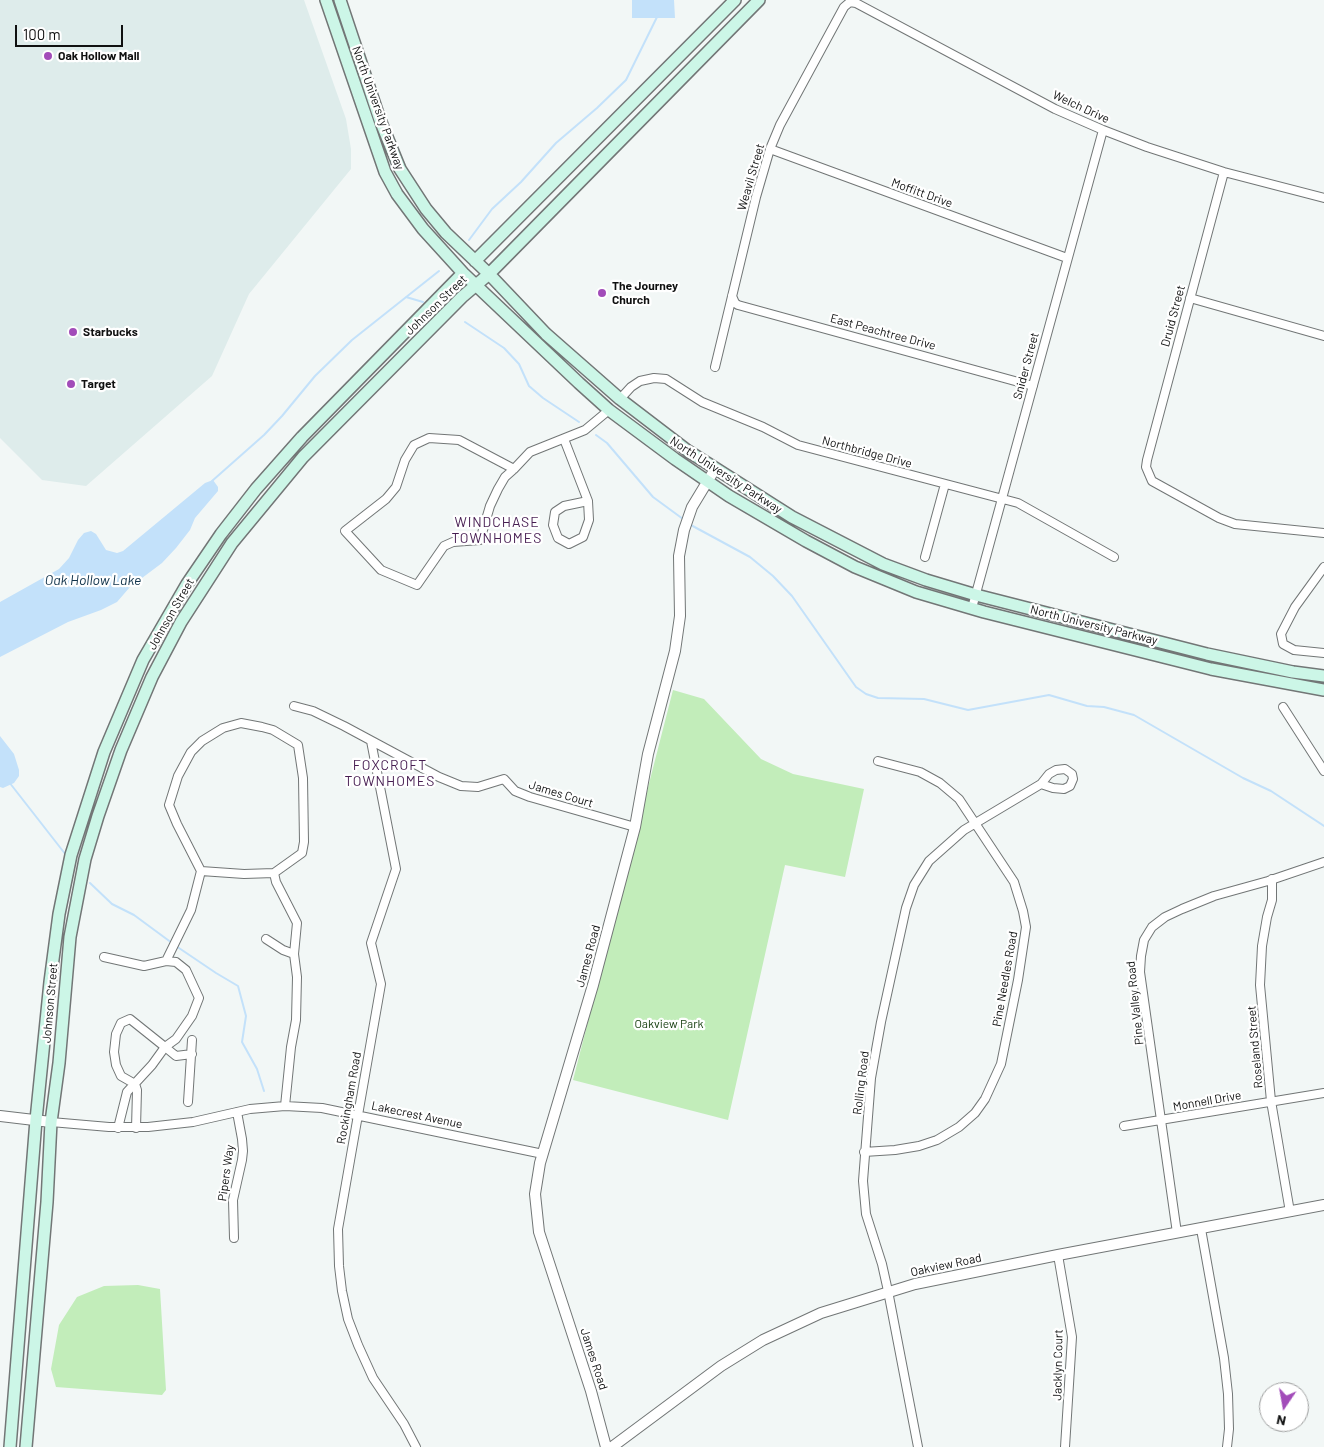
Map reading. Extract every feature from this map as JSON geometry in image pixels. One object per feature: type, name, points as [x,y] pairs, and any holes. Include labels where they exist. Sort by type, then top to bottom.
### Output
[{"type":"main road","name":"North University Parkway","points":[[326,0],[385,172],[397,194],[423,229],[463,273],[609,410],[708,481],[762,517],[855,567],[916,592],[1211,669],[1324,690]]},
{"type":"main road","name":"North University Parkway","points":[[340,0],[380,120],[400,169],[426,209],[446,233],[489,274],[546,334],[620,399],[715,470],[792,517],[883,564],[926,580],[976,595],[1207,654],[1324,676]]},
{"type":"main road","name":"Johnson Street","points":[[475,261],[736,0]]},
{"type":"main road","name":"Johnson Street","points":[[26,1447],[47,1202],[51,1122],[59,1063],[70,937],[86,858],[98,816],[121,750],[152,677],[181,622],[205,582],[232,543],[259,509],[331,427],[456,303],[489,274],[759,0]]},
{"type":"main road","name":"Johnson Street","points":[[10,1447],[36,1120],[54,944],[71,856],[104,752],[143,660],[187,584],[221,534],[256,489],[329,409],[463,273]]},
{"type":"street","name":"Welch Drive","points":[[844,6],[850,2],[856,3],[1055,109],[1103,130],[1147,147],[1224,172],[1324,198]]},
{"type":"street","name":"Weavil Street","points":[[714,366],[756,197],[770,149],[780,125],[844,6]]},
{"type":"street","name":"Snider Street","points":[[972,608],[1103,130]]},
{"type":"street","name":"Moffitt Drive","points":[[770,149],[1068,258]]},
{"type":"street","name":"Druid Street","points":[[1224,172],[1146,460],[1146,467],[1152,481],[1219,518],[1235,524],[1324,533]]},
{"type":"street","name":"Johnson Street","points":[[463,273],[475,261]]},
{"type":"street","name":"East Peachtree Drive","points":[[732,296],[738,305],[1033,386]]},
{"type":"street","points":[[1190,298],[1324,336]]},
{"type":"street","name":"Northbridge Drive","points":[[620,399],[631,387],[640,381],[654,378],[666,379],[702,402],[763,427],[798,445],[1018,503],[1114,557]]},
{"type":"street","points":[[514,469],[459,440],[429,438],[414,445],[405,460],[396,487],[386,499],[345,531],[381,570],[417,585],[444,546],[453,542],[480,540],[490,506],[498,489],[530,452],[585,430],[609,410]]},
{"type":"street","points":[[564,438],[588,501],[589,520],[583,537],[569,544],[558,538],[553,525],[554,512],[564,506],[588,501]]},
{"type":"street","name":"James Road","points":[[606,1447],[591,1391],[539,1232],[535,1194],[543,1154],[593,985],[636,827],[648,754],[678,638],[681,607],[679,565],[681,543],[689,515],[715,470]]},
{"type":"street","points":[[925,557],[945,484]]},
{"type":"street","points":[[1324,567],[1289,618],[1281,634],[1283,644],[1294,650],[1324,653]]},
{"type":"street","name":"James Court","points":[[294,706],[313,711],[439,777],[461,786],[478,787],[504,779],[515,790],[530,797],[636,827]]},
{"type":"street","points":[[1284,707],[1324,771]]},
{"type":"street","points":[[166,961],[191,910],[201,871],[169,804],[178,776],[191,752],[202,741],[223,728],[241,723],[273,730],[298,745],[303,778],[304,842],[302,853],[274,872],[244,874],[201,871]]},
{"type":"street","name":"Rockingham Road","points":[[372,741],[396,869],[371,943],[381,984],[338,1229],[339,1266],[348,1319],[373,1378],[404,1424],[416,1447]]},
{"type":"street","name":"Pine Needles Road","points":[[864,1152],[895,1150],[919,1146],[937,1140],[959,1127],[975,1114],[985,1099],[1001,1064],[1018,980],[1026,926],[1024,911],[1014,882],[958,799],[940,783],[920,772],[878,761]]},
{"type":"street","name":"Rolling Road","points":[[918,1447],[882,1264],[866,1214],[863,1181],[871,1078],[881,1022],[906,908],[914,885],[929,861],[964,830],[1041,784]]},
{"type":"street","name":"Pine Valley Road","points":[[1177,1233],[1140,972],[1144,940],[1152,927],[1165,917],[1214,896],[1324,862]]},
{"type":"street","points":[[274,872],[281,893],[297,923],[294,954],[297,977],[296,1020],[291,1046],[285,1106]]},
{"type":"street","name":"Roseland Street","points":[[1272,879],[1272,900],[1262,946],[1260,984],[1271,1102],[1290,1212]]},
{"type":"street","points":[[266,939],[283,950],[294,954]]},
{"type":"street","points":[[104,958],[144,966],[166,961],[176,962],[186,970],[199,998],[192,1016],[176,1039],[165,1047],[127,1092],[118,1128]]},
{"type":"street","points":[[136,1128],[137,1090],[135,1084],[121,1076],[116,1065],[114,1052],[116,1034],[121,1022],[130,1019],[176,1056],[192,1054]]},
{"type":"street","points":[[188,1102],[192,1040]]},
{"type":"street","name":"Monnell Drive","points":[[1124,1126],[1152,1123],[1324,1093]]},
{"type":"street","name":"Lakecrest Avenue","points":[[0,1116],[118,1128],[136,1128],[185,1123],[237,1112],[285,1106],[322,1108],[543,1154]]},
{"type":"street","name":"Pipers Way","points":[[234,1238],[233,1200],[243,1151],[237,1112]]},
{"type":"street","name":"Oakview Road","points":[[612,1447],[721,1366],[763,1340],[821,1313],[915,1284],[1324,1205]]},
{"type":"street","points":[[1200,1230],[1224,1358],[1228,1394],[1227,1447]]},
{"type":"street","name":"Jacklyn Court","points":[[1058,1255],[1072,1337],[1065,1447]]},
{"type":"shaded area","points":[[0,0],[304,0],[346,119],[351,149],[351,169],[249,294],[212,376],[86,486],[42,480],[0,438]]},
{"type":"green space","name":"Oakview Park","points":[[673,690],[704,699],[761,759],[793,774],[864,789],[845,877],[785,865],[728,1120],[573,1080]]},
{"type":"green space","points":[[138,1285],[160,1289],[166,1390],[162,1395],[56,1387],[51,1369],[59,1325],[77,1297],[104,1286]]},
{"type":"water","points":[[632,0],[674,0],[675,18],[632,18]]},
{"type":"water","name":"Oak Hollow Lake","points":[[213,480],[218,487],[218,491],[195,518],[190,530],[176,548],[162,563],[130,587],[117,602],[68,622],[0,657],[0,602],[59,569],[69,558],[78,540],[84,533],[91,531],[96,534],[106,550],[117,553],[123,551],[205,483]]},
{"type":"water","points":[[0,736],[14,754],[19,770],[19,776],[14,783],[3,788],[0,787]]},
{"type":"waterway","points":[[469,240],[492,209],[521,182],[556,143],[626,80],[657,17]]},
{"type":"waterway","points":[[212,481],[264,435],[315,376],[352,340],[439,271]]},
{"type":"waterway","points":[[406,297],[423,302]]},
{"type":"waterway","points":[[465,322],[504,348],[519,364],[529,386],[543,398],[579,422]]},
{"type":"waterway","points":[[596,435],[607,443],[653,497],[683,519]]},
{"type":"waterway","points":[[689,524],[750,557],[773,576],[792,596],[856,687],[866,694],[878,698],[924,699],[968,710],[1049,695],[1087,706],[1104,707],[1134,715],[1243,778],[1271,791],[1324,826]]},
{"type":"waterway","points":[[9,782],[66,855]]},
{"type":"waterway","points":[[90,883],[112,904],[134,915],[172,943]]},
{"type":"waterway","points":[[176,946],[238,986],[246,1016],[242,1042],[257,1069],[264,1091]]},
{"type":"place","name":"Oak Hollow Mall","points":[[48,56]]},
{"type":"place","name":"The Journey Church","points":[[602,293]]},
{"type":"place","name":"Starbucks","points":[[73,332]]},
{"type":"place","name":"Target","points":[[71,384]]},
{"type":"district","name":"WINDCHASE TOWNHOMES","points":[[497,530]]},
{"type":"district","name":"FOXCROFT TOWNHOMES","points":[[390,774]]}]
